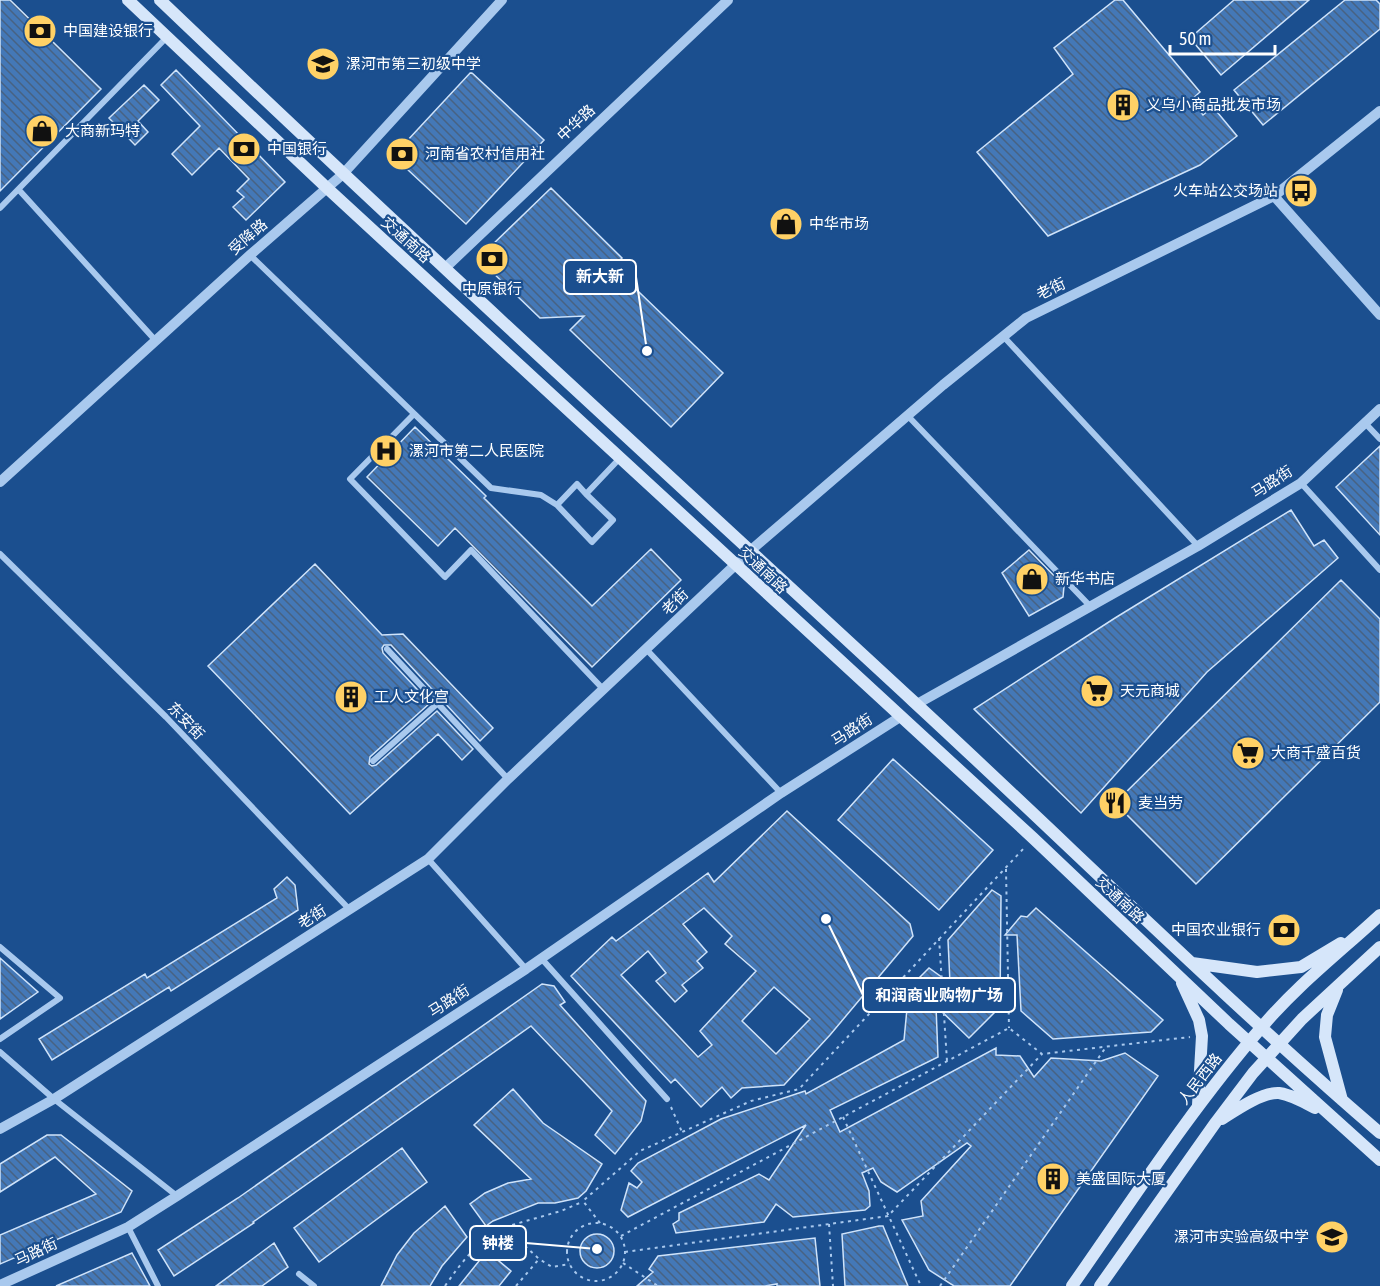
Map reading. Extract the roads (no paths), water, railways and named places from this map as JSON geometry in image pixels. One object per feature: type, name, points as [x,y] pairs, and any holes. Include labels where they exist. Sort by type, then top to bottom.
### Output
[{"type":"main road","name":"交通南路","points":[[128,0],[327,188],[1033,838],[1249,1043],[1380,1160]]},
{"type":"main road","name":"交通南路","points":[[160,0],[343,174],[917,705],[1278,1043],[1380,1133]]},
{"type":"main road","name":"人民西路","points":[[1072,1286],[1197,1106],[1261,1027],[1380,915]]},
{"type":"main road","points":[[1192,963],[1257,972],[1300,967],[1363,931]]},
{"type":"main road","points":[[1100,1286],[1216,1122],[1278,1043],[1380,947]]},
{"type":"main road","points":[[1179,976],[1199,1020],[1202,1036],[1197,1106]]},
{"type":"main road","points":[[1339,986],[1327,1015],[1325,1037],[1343,1101]]},
{"type":"main road","points":[[1216,1122],[1256,1099],[1278,1093],[1297,1098],[1331,1116]]},
{"type":"street","name":"受降路","points":[[0,482],[250,255],[343,174],[502,0]]},
{"type":"street","name":"中华路","points":[[445,268],[728,0]]},
{"type":"street","points":[[0,208],[167,37]]},
{"type":"street","name":"老街","points":[[0,1130],[54,1099],[428,859],[508,779],[750,551],[907,416],[1026,318],[1274,196],[1380,111]]},
{"type":"street","points":[[19,190],[156,340]]},
{"type":"street","points":[[1274,196],[1380,315]]},
{"type":"street","points":[[250,255],[491,488],[541,495],[557,505],[592,542],[613,520],[577,484],[557,505]]},
{"type":"street","points":[[1003,336],[1198,546]]},
{"type":"street","name":"马路街","points":[[917,705],[1198,546],[1300,483],[1380,409]]},
{"type":"street","points":[[414,414],[350,479],[445,577],[471,550],[604,690]]},
{"type":"street","points":[[907,416],[1090,606]]},
{"type":"street","points":[[1365,423],[1380,439]]},
{"type":"street","points":[[586,494],[621,457]]},
{"type":"street","points":[[1300,483],[1380,570]]},
{"type":"street","name":"东安街","points":[[0,554],[166,717],[351,910]]},
{"type":"street","points":[[387,649],[508,779]]},
{"type":"street","points":[[647,650],[781,793]]},
{"type":"street","points":[[373,761],[438,703]]},
{"type":"street","name":"马路街","points":[[0,1285],[128,1227],[526,969],[781,793],[900,717]]},
{"type":"street","points":[[428,859],[526,969]]},
{"type":"street","points":[[0,947],[60,998],[0,1039]]},
{"type":"street","points":[[541,958],[667,1099]]},
{"type":"street","points":[[0,1052],[54,1099],[177,1196]]},
{"type":"street","points":[[128,1227],[158,1286]]},
{"type":"street","points":[[299,1274],[314,1286]]},
{"type":"place","name":"中国建设银行","points":[[40,31]]},
{"type":"place","name":"漯河市第三初级中学","points":[[323,64]]},
{"type":"place","name":"义乌小商品批发市场","points":[[1123,105]]},
{"type":"place","name":"大商新玛特","points":[[42,131]]},
{"type":"place","name":"中国银行","points":[[244,149]]},
{"type":"place","name":"河南省农村信用社","points":[[402,154]]},
{"type":"place","name":"火车站公交场站","points":[[1301,191]]},
{"type":"place","name":"中华市场","points":[[786,224]]},
{"type":"place","name":"中原银行","points":[[492,259]]},
{"type":"place","name":"新大新","points":[[647,351]]},
{"type":"place","name":"漯河市第二人民医院","points":[[386,451]]},
{"type":"place","name":"新华书店","points":[[1032,579]]},
{"type":"place","name":"天元商城","points":[[1097,691]]},
{"type":"place","name":"工人文化宫","points":[[351,697]]},
{"type":"place","name":"大商千盛百货","points":[[1248,753]]},
{"type":"place","name":"麦当劳","points":[[1115,803]]},
{"type":"place","name":"和润商业购物广场","points":[[826,919]]},
{"type":"place","name":"中国农业银行","points":[[1284,930]]},
{"type":"place","name":"美盛国际大厦","points":[[1053,1179]]},
{"type":"place","name":"漯河市实验高级中学","points":[[1332,1237]]},
{"type":"place","name":"钟楼","points":[[597,1249]]}]
